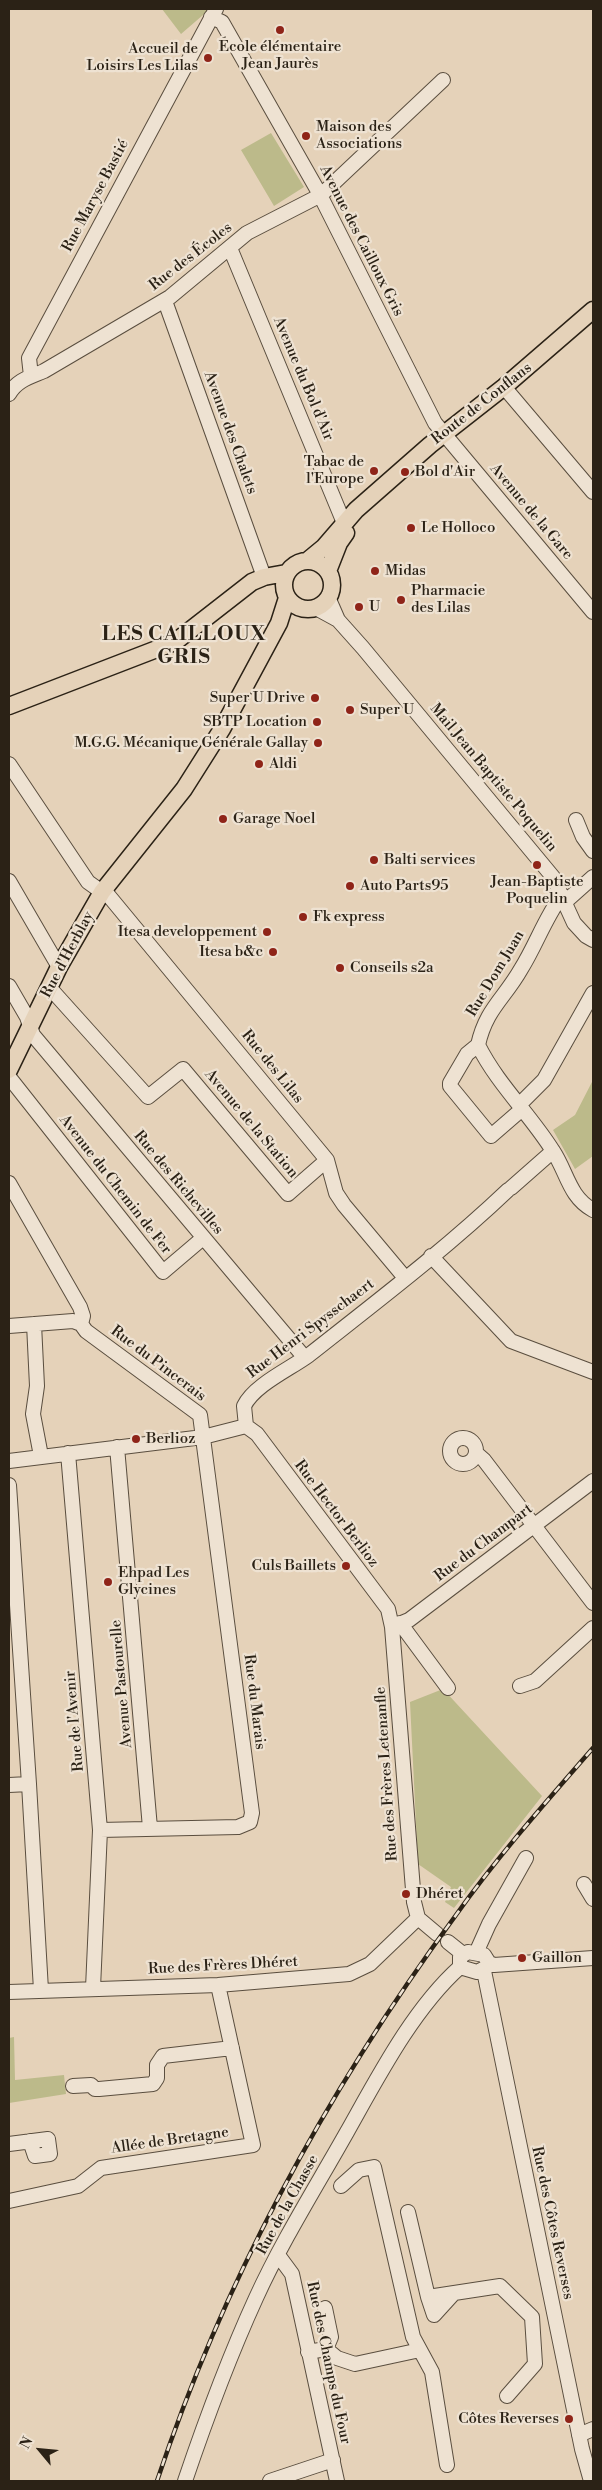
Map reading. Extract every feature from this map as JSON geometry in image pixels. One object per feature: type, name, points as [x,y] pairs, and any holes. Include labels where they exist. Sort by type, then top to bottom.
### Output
[{"type":"main road","name":"Route de Conflans","points":[[307,560],[324,547],[371,498],[444,433],[504,387],[593,310]]},
{"type":"main road","name":"Route de Conflans","points":[[328,572],[339,543],[371,498]]},
{"type":"main road","points":[[279,623],[316,604],[332,584],[328,572],[315,562],[307,560],[295,564],[286,573],[283,586],[288,598],[298,607],[316,604]]},
{"type":"main road","points":[[13,705],[175,642],[252,582],[264,577],[286,573]]},
{"type":"main road","points":[[279,623],[288,598]]},
{"type":"main road","name":"Rue d'Herblay","points":[[9,1070],[59,967],[103,891],[137,846],[184,790],[222,729],[279,623]]},
{"type":"street","name":"Avenue des Cailloux Gris","points":[[214,13],[222,22],[321,195],[432,418],[444,433]]},
{"type":"street","name":"Rue Maryse Bastié","points":[[31,376],[28,358],[214,13]]},
{"type":"street","name":"Rue des Écoles","points":[[31,376],[165,301],[248,233],[321,195],[443,80]]},
{"type":"street","name":"Avenue du Bol d'Air","points":[[230,248],[344,524]]},
{"type":"street","name":"Avenue des Chalets","points":[[165,301],[264,577]]},
{"type":"street","points":[[9,394],[15,385],[31,376]]},
{"type":"street","points":[[504,387],[593,492]]},
{"type":"street","name":"Avenue de la Gare","points":[[444,433],[593,612]]},
{"type":"street","name":"Mail Jean Baptiste Poquelin","points":[[316,604],[338,620],[528,845],[553,877],[574,923],[586,936],[593,940]]},
{"type":"street","name":"Rue des Lilas","points":[[9,764],[88,882],[103,891],[327,1160],[331,1179],[344,1206],[401,1273]]},
{"type":"street","points":[[576,820],[583,837],[593,850]]},
{"type":"street","name":"Rue Dom Juan","points":[[478,1045],[482,1026],[521,970],[549,913],[563,898],[593,877]]},
{"type":"street","points":[[9,881],[59,967]]},
{"type":"street","name":"Rue des Richevilles","points":[[9,986],[33,1034],[45,1050],[304,1358]]},
{"type":"street","name":"Avenue de la Station","points":[[49,987],[148,1097],[184,1069],[288,1194],[327,1160]]},
{"type":"street","points":[[593,993],[544,1080],[520,1108],[491,1136],[450,1086],[467,1054],[478,1045],[488,1067],[520,1108],[553,1151],[570,1188],[583,1204],[593,1210]]},
{"type":"street","name":"Avenue du Chemin de Fer","points":[[9,1077],[163,1272],[203,1238]]},
{"type":"street","name":"Rue Henri Spysschaert","points":[[246,1426],[244,1406],[247,1399],[304,1358],[431,1256],[553,1151]]},
{"type":"street","points":[[9,1183],[80,1307],[83,1316],[81,1324],[73,1321],[9,1326]]},
{"type":"street","points":[[431,1256],[511,1341],[593,1372]]},
{"type":"street","points":[[34,1324],[37,1386],[33,1414],[41,1456]]},
{"type":"street","name":"Rue du Pincerais","points":[[81,1324],[86,1331],[197,1411],[200,1415],[203,1437]]},
{"type":"street","points":[[9,1461],[203,1437],[246,1426]]},
{"type":"street","name":"Rue Hector Berlioz","points":[[246,1426],[257,1434],[388,1609],[396,1625],[448,1688]]},
{"type":"street","name":"Rue du Marais","points":[[100,1830],[245,1826],[250,1822],[252,1813],[203,1437]]},
{"type":"street","name":"Avenue Pastourelle","points":[[117,1447],[150,1828]]},
{"type":"street","name":"Rue de l'Avenir","points":[[68,1453],[100,1830],[93,1988]]},
{"type":"street","points":[[476,1453],[484,1460],[593,1603]]},
{"type":"street","name":"Rue du Champart","points":[[396,1625],[410,1620],[593,1481]]},
{"type":"street","points":[[9,1485],[41,1990]]},
{"type":"street","name":"Rue des Frères Letenanfle","points":[[396,1625],[414,1902],[418,1918]]},
{"type":"street","points":[[520,1686],[535,1681],[593,1628]]},
{"type":"street","points":[[9,1785],[29,1784]]},
{"type":"street","name":"Rue de la Chasse","points":[[185,2481],[224,2375],[256,2297],[278,2255],[385,2067],[432,1997],[466,1958],[489,1924],[526,1858]]},
{"type":"street","points":[[584,1884],[593,1899]]},
{"type":"street","points":[[418,1918],[466,1958],[470,1972],[494,1965],[593,1958]]},
{"type":"street","name":"Rue des Frères Dhéret","points":[[9,1992],[218,1985],[349,1974],[360,1970],[380,1956],[418,1918]]},
{"type":"street","points":[[466,1958],[484,1955],[486,1967]]},
{"type":"street","name":"Rue des Côtes Reverses","points":[[486,1967],[554,2313],[579,2435],[591,2481]]},
{"type":"street","points":[[73,2086],[91,2084],[96,2089],[99,2089],[153,2084],[157,2078],[157,2065],[163,2056],[232,2048],[218,1985]]},
{"type":"street","name":"Allée de Bretagne","points":[[9,2201],[78,2186],[101,2168],[253,2146],[232,2048]]},
{"type":"street","points":[[9,2144],[30,2141]]},
{"type":"street","points":[[341,2186],[359,2170],[374,2167],[413,2337],[432,2372],[448,2465]]},
{"type":"street","points":[[408,2212],[428,2297],[500,2286],[532,2317],[535,2364],[507,2396]]},
{"type":"street","name":"Rue des Champs du Four","points":[[278,2255],[292,2274],[337,2481]]},
{"type":"street","points":[[326,2308],[331,2337],[326,2349]]},
{"type":"street","points":[[532,2317],[554,2313]]},
{"type":"street","points":[[326,2349],[336,2358],[355,2364],[420,2350]]},
{"type":"street","points":[[308,2352],[326,2349]]},
{"type":"street","points":[[579,2435],[593,2429]]},
{"type":"street","points":[[270,2481],[333,2460]]},
{"type":"shaded area","points":[[162,9],[210,9],[181,34]]},
{"type":"shaded area","points":[[271,133],[304,187],[274,206],[241,150]]},
{"type":"shaded area","points":[[593,1080],[593,1156],[575,1169],[553,1130],[575,1115]]},
{"type":"shaded area","points":[[443,1689],[542,1796],[454,1908],[445,1902],[451,1887],[418,1864],[410,1702]]},
{"type":"shaded area","points":[[14,2037],[15,2080],[64,2075],[66,2094],[9,2103],[9,2038]]},
{"type":"railway","points":[[157,2481],[184,2405],[248,2258],[284,2186],[324,2116],[365,2048],[409,1981],[472,1893],[593,1748]]},
{"type":"place","name":"École élémentaire Jean Jaurès","points":[[280,30]]},
{"type":"place","name":"Accueil de Loisirs Les Lilas","points":[[208,58]]},
{"type":"place","name":"Maison des Associations","points":[[306,136]]},
{"type":"place","name":"Tabac de l'Europe","points":[[374,471]]},
{"type":"place","name":"Bol d'Air","points":[[405,472]]},
{"type":"place","name":"Le Holloco","points":[[411,528]]},
{"type":"place","name":"Midas","points":[[375,571]]},
{"type":"place","name":"Pharmacie des Lilas","points":[[401,600]]},
{"type":"place","name":"U","points":[[359,607]]},
{"type":"place","name":"Super U Drive","points":[[315,698]]},
{"type":"place","name":"Super U","points":[[350,710]]},
{"type":"place","name":"SBTP Location","points":[[317,722]]},
{"type":"place","name":"M.G.G. Mécanique Générale Gallay","points":[[318,743]]},
{"type":"place","name":"Aldi","points":[[259,764]]},
{"type":"place","name":"Garage Noel","points":[[223,819]]},
{"type":"place","name":"Balti services","points":[[374,860]]},
{"type":"place","name":"Jean-Baptiste Poquelin","points":[[537,865]]},
{"type":"place","name":"Auto Parts95","points":[[350,886]]},
{"type":"place","name":"Fk express","points":[[303,917]]},
{"type":"place","name":"Itesa developpement","points":[[267,932]]},
{"type":"place","name":"Itesa b&c","points":[[273,952]]},
{"type":"place","name":"Conseils s2a","points":[[340,968]]},
{"type":"place","name":"Berlioz","points":[[136,1439]]},
{"type":"place","name":"Culs Baillets","points":[[346,1566]]},
{"type":"place","name":"Ehpad Les Glycines","points":[[108,1582]]},
{"type":"place","name":"Dhéret","points":[[406,1894]]},
{"type":"place","name":"Gaillon","points":[[522,1958]]},
{"type":"place","name":"Côtes Reverses","points":[[569,2419]]},
{"type":"district","name":"LES CAILLOUX GRIS","points":[[184,646]]}]
